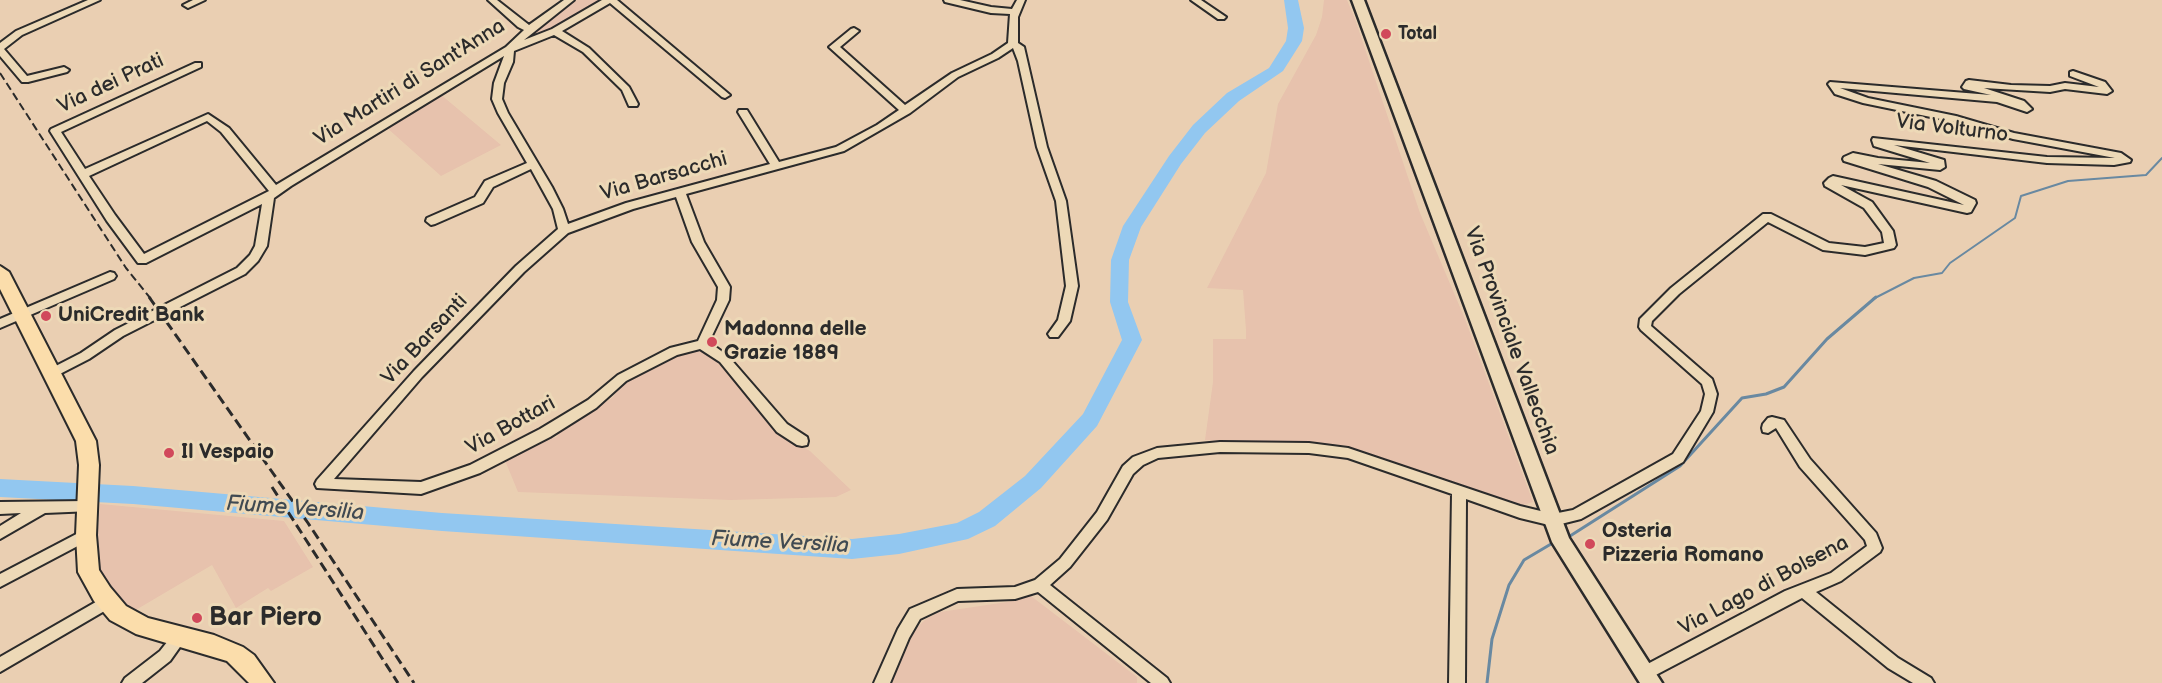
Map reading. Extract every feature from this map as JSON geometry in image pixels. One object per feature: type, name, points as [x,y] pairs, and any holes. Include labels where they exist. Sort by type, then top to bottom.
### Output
[{"type":"main road","name":"Via Provinciale Vallecchia","points":[[1358,0],[1561,542],[1648,678]]},
{"type":"main road","points":[[0,272],[86,441],[89,465],[86,535],[89,572],[118,613],[144,627],[214,645],[235,654],[246,662],[263,683]]},
{"type":"street","points":[[64,70],[39,79],[25,80],[0,49],[19,33],[70,9],[96,0]]},
{"type":"street","points":[[188,4],[201,0]]},
{"type":"street","points":[[492,0],[520,25],[530,29]]},
{"type":"street","name":"Via Martiri di Sant'Anna","points":[[142,260],[272,194],[509,50],[530,29],[570,0]]},
{"type":"street","points":[[564,230],[558,209],[534,164],[510,129],[497,99],[499,83],[508,62],[509,50],[555,32],[611,0],[725,95]]},
{"type":"street","points":[[948,0],[991,10],[1015,12]]},
{"type":"street","points":[[1021,0],[1015,12],[1013,44],[1019,47],[1042,147],[1061,201],[1072,286],[1064,321],[1054,334]]},
{"type":"street","points":[[1195,0],[1221,17]]},
{"type":"street","points":[[854,31],[834,47],[906,111]]},
{"type":"street","points":[[555,32],[586,50],[626,88],[633,104]]},
{"type":"street","name":"Via Barsacchi","points":[[564,230],[630,206],[840,149],[881,128],[955,75],[995,56],[1013,44]]},
{"type":"street","name":"Via dei Prati","points":[[142,260],[111,218],[55,131],[198,65]]},
{"type":"street","name":"Via Volturno","points":[[1553,520],[1576,515],[1678,458],[1707,412],[1711,394],[1708,382],[1645,327],[1646,319],[1675,291],[1767,217],[1827,247],[1864,250],[1890,245],[1887,231],[1868,205],[1829,183],[1833,180],[1967,209],[1971,203],[1932,184],[1848,159],[1853,156],[1878,161],[1940,167],[1940,162],[1878,144],[1877,140],[2047,160],[2126,160],[2121,156],[2013,136],[1956,119],[1866,101],[1839,92],[1833,84],[1998,99],[2027,110],[2020,103],[2003,96],[1967,87],[1969,83],[2011,88],[2049,89],[2065,86],[2107,91],[2102,84],[2073,74]]},
{"type":"street","points":[[743,112],[777,166]]},
{"type":"street","points":[[50,374],[127,329],[241,271],[254,258],[261,246],[272,194],[225,130],[208,117],[84,174]]},
{"type":"street","points":[[431,221],[479,200],[489,184],[534,164]]},
{"type":"street","points":[[680,193],[698,242],[724,287],[723,300],[702,344],[724,360],[782,428],[802,441]]},
{"type":"street","name":"Via Barsanti","points":[[322,484],[418,374],[520,269],[564,230]]},
{"type":"street","points":[[0,324],[110,276]]},
{"type":"street","name":"Via Bottari","points":[[322,484],[421,488],[475,469],[536,438],[592,404],[622,378],[651,362],[674,351],[702,344]]},
{"type":"street","name":"Via Lago di Bolsena","points":[[1648,678],[1790,596],[1805,592],[1836,577],[1875,548],[1871,537],[1805,463],[1780,424],[1772,422],[1768,428]]},
{"type":"street","points":[[882,683],[903,634],[915,614],[957,595],[1015,593],[1040,585],[1065,562],[1102,516],[1128,470],[1138,460],[1157,453],[1220,447],[1309,448],[1348,453],[1460,493],[1553,520]]},
{"type":"street","points":[[1457,683],[1460,493]]},
{"type":"street","points":[[0,508],[87,505]]},
{"type":"street","points":[[0,533],[43,507]]},
{"type":"street","points":[[0,581],[86,535]]},
{"type":"street","points":[[1040,585],[1162,683]]},
{"type":"street","points":[[1805,592],[1893,663],[1926,683]]},
{"type":"street","points":[[0,665],[108,601]]},
{"type":"street","points":[[130,683],[165,656],[180,637]]},
{"type":"shaded area","points":[[577,0],[606,0],[574,20],[530,36],[535,29]]},
{"type":"shaded area","points":[[1324,0],[1347,0],[1355,19],[1420,213],[1465,319],[1533,502],[1520,506],[1342,445],[1205,440],[1213,382],[1213,339],[1246,339],[1243,290],[1207,288],[1266,173],[1278,104],[1316,35],[1322,17]]},
{"type":"shaded area","points":[[440,94],[501,145],[441,176],[386,127]]},
{"type":"shaded area","points":[[689,349],[703,351],[713,357],[783,436],[810,451],[851,490],[836,497],[731,500],[518,492],[504,458],[536,442],[557,437],[560,428],[582,419],[613,397],[623,383]]},
{"type":"shaded area","points":[[100,504],[284,521],[313,567],[271,591],[268,588],[236,608],[212,565],[134,611],[110,592],[100,569],[97,540]]},
{"type":"shaded area","points":[[1031,596],[1137,677],[1137,683],[889,683],[910,634],[926,619],[940,612]]},
{"type":"waterway","name":"Fiume Versilia","points":[[0,488],[133,495],[442,522],[852,549],[899,544],[960,532],[987,519],[1033,482],[1090,420],[1132,340],[1119,302],[1120,260],[1132,226],[1175,160],[1199,129],[1233,97],[1275,71],[1294,41],[1296,28],[1291,0]]},
{"type":"waterway","points":[[1875,298],[1914,278],[1942,273],[1950,263],[2015,218],[2021,196],[2068,181],[2146,175],[2162,158]]},
{"type":"waterway","points":[[1570,536],[1680,466],[1742,398],[1766,394],[1784,387],[1827,339],[1875,298]]},
{"type":"waterway","points":[[1487,683],[1492,639],[1509,585],[1524,560],[1551,544]]},
{"type":"railway","points":[[0,73],[126,268],[151,299]]},
{"type":"railway","points":[[149,297],[308,523],[414,683]]},
{"type":"railway","points":[[272,487],[398,683]]},
{"type":"place","name":"Total","points":[[1386,34]]},
{"type":"place","name":"UniCredit Bank","points":[[46,316]]},
{"type":"place","name":"Madonna delle Grazie 1889","points":[[712,342]]},
{"type":"place","name":"Il Vespaio","points":[[169,453]]},
{"type":"place","name":"Osteria Pizzeria Romano","points":[[1590,544]]},
{"type":"place","name":"Bar Piero","points":[[197,618]]}]
